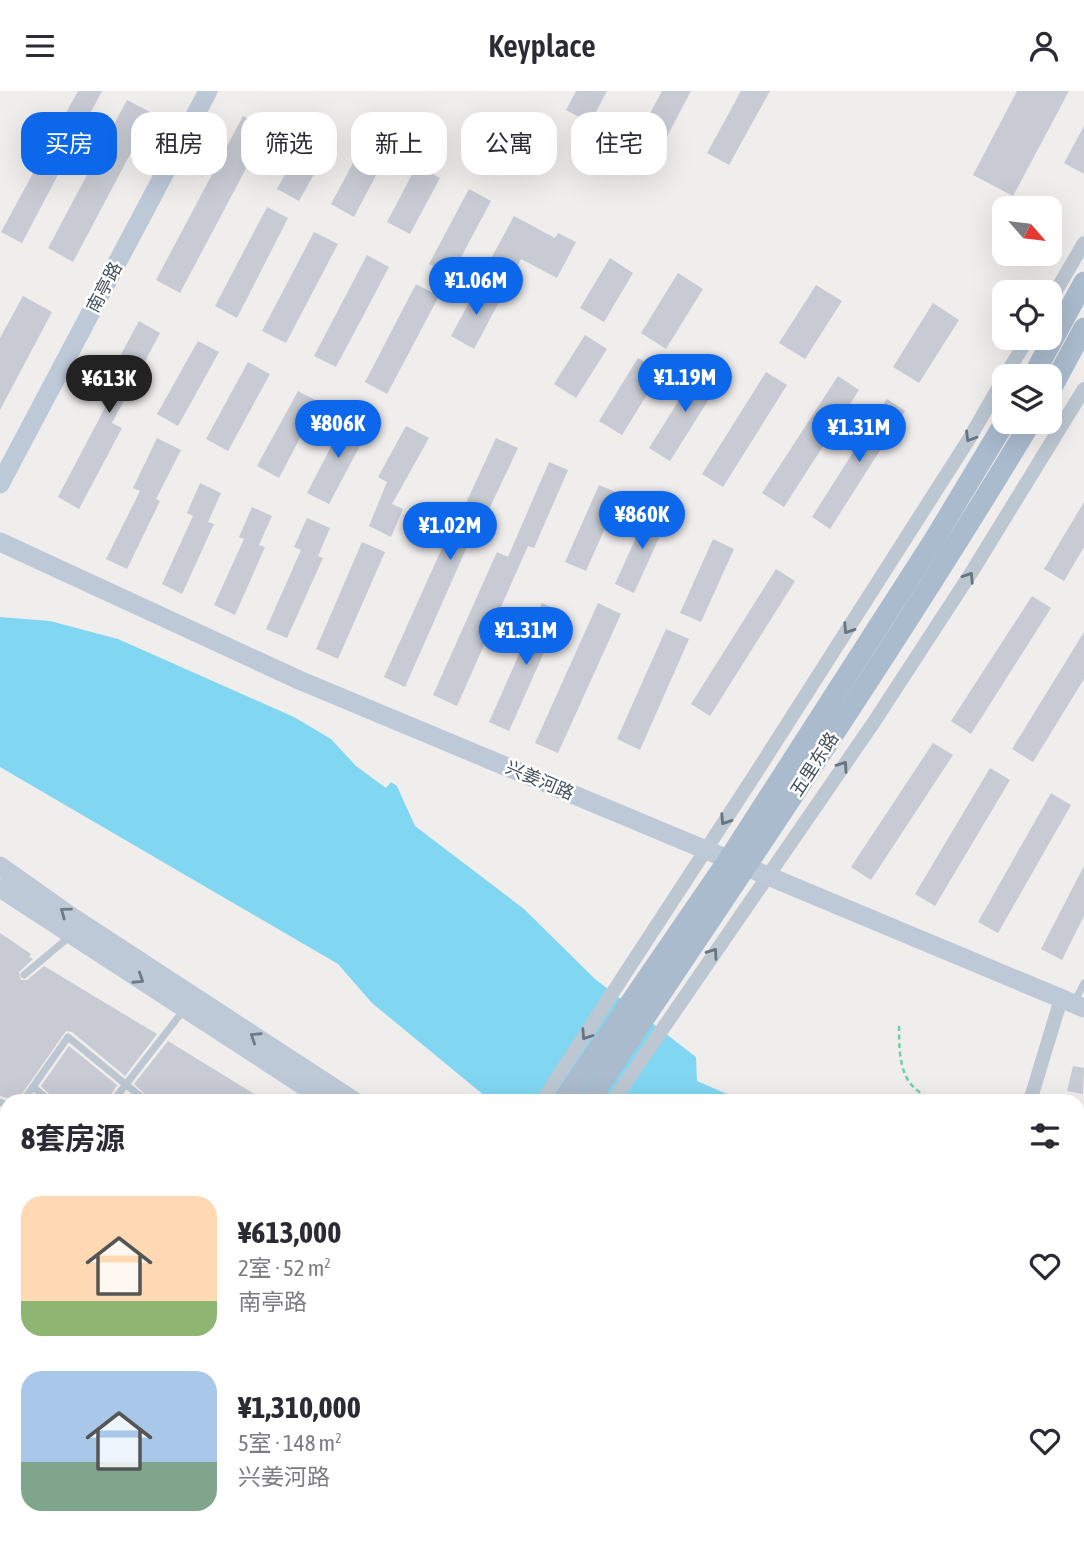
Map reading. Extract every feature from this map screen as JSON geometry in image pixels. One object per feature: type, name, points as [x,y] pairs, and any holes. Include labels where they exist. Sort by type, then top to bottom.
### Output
[{"type":"main road","points":[[1039,364],[1084,282]]},
{"type":"main road","points":[[1062,369],[1084,328]]},
{"type":"main road","name":"五里东路","points":[[738,862],[998,434]]},
{"type":"main road","name":"五里东路","points":[[569,1094],[648,994],[953,552],[1024,434]]},
{"type":"main road","name":"五里东路","points":[[593,1094],[648,994]]},
{"type":"street","name":"南亭路","points":[[0,484],[208,91]]},
{"type":"street","points":[[1062,281],[1084,243]]},
{"type":"street","points":[[549,1094],[768,875],[874,722],[958,594],[1084,389]]},
{"type":"street","points":[[615,1094],[648,994],[706,849],[992,399]]},
{"type":"street","name":"兴姜河路","points":[[0,542],[299,680],[1073,1004]]},
{"type":"street","points":[[0,866],[317,1094]]},
{"type":"street","points":[[0,888],[72,935],[342,1094]]},
{"type":"street","points":[[1033,1094],[1073,1004]]},
{"type":"lane","points":[[24,975],[72,935]]},
{"type":"lane","points":[[1073,1004],[1084,983]]},
{"type":"lane","points":[[119,1094],[189,1002]]},
{"type":"lane","points":[[28,1094],[68,1037],[137,1094]]},
{"type":"lane","points":[[33,1087],[42,1094]]},
{"type":"path","points":[[899,1026],[902,1073],[922,1094]]},
{"type":"water","points":[[0,617],[50,621],[118,639],[294,717],[331,739],[356,766],[386,788],[391,782],[397,786],[415,826],[524,909],[595,979],[696,1057],[697,1081],[727,1094],[482,1094],[372,1003],[338,964],[0,767]]},
{"type":"building","points":[[78,91],[102,91],[91,112],[67,112]]},
{"type":"building","points":[[576,91],[607,91],[596,112],[571,113],[566,110]]},
{"type":"building","points":[[662,91],[691,91],[667,137],[667,112],[651,112]]},
{"type":"building","points":[[741,91],[770,91],[729,165],[707,153]]},
{"type":"building","points":[[1017,91],[1069,91],[1013,196],[973,175]]},
{"type":"building","points":[[127,100],[150,112],[131,112],[131,153],[73,262],[48,248],[87,175],[117,175],[117,119]]},
{"type":"building","points":[[241,120],[243,175],[180,293],[156,280],[212,175],[227,175],[227,146]]},
{"type":"building","points":[[1084,126],[1084,174],[1064,163]]},
{"type":"building","points":[[351,167],[351,175],[376,175],[354,217],[331,204]]},
{"type":"building","points":[[32,175],[58,175],[22,243],[1,232]]},
{"type":"building","points":[[285,175],[313,175],[299,201],[277,189]]},
{"type":"building","points":[[412,175],[435,175],[440,178],[410,234],[387,222]]},
{"type":"building","points":[[469,189],[491,201],[451,276],[429,264]]},
{"type":"building","points":[[267,207],[288,218],[237,318],[215,306]]},
{"type":"building","points":[[514,216],[555,238],[558,233],[576,242],[557,278],[521,259],[511,278],[487,266]]},
{"type":"building","points":[[314,232],[338,244],[286,343],[262,331]]},
{"type":"building","points":[[367,255],[389,267],[336,367],[314,356]]},
{"type":"building","points":[[610,258],[633,273],[604,322],[580,308]]},
{"type":"building","points":[[678,273],[703,289],[666,349],[641,333]]},
{"type":"building","points":[[416,284],[439,296],[387,394],[365,382]]},
{"type":"building","points":[[816,285],[842,301],[805,359],[779,343]]},
{"type":"building","points":[[478,286],[501,298],[474,349],[451,336]]},
{"type":"building","points":[[23,296],[52,312],[0,410],[0,338]]},
{"type":"building","points":[[933,303],[959,320],[919,383],[893,367]]},
{"type":"building","points":[[139,321],[160,333],[112,423],[122,428],[79,509],[58,497],[108,402],[98,397]]},
{"type":"building","points":[[585,335],[607,349],[576,398],[554,384]]},
{"type":"building","points":[[198,341],[219,352],[178,426],[157,414]]},
{"type":"building","points":[[638,358],[661,372],[622,435],[599,421]]},
{"type":"building","points":[[248,362],[270,374],[228,451],[206,439]]},
{"type":"building","points":[[700,367],[721,380],[670,461],[649,448]]},
{"type":"building","points":[[766,372],[787,385],[723,487],[702,474]]},
{"type":"building","points":[[838,376],[859,390],[784,507],[762,493]]},
{"type":"building","points":[[298,391],[319,402],[279,478],[257,466]]},
{"type":"building","points":[[887,399],[905,411],[830,529],[812,517]]},
{"type":"building","points":[[347,416],[370,427],[329,504],[307,493]]},
{"type":"building","points":[[406,426],[429,438],[392,504],[403,509],[391,537],[369,526],[387,482],[378,477]]},
{"type":"building","points":[[157,438],[181,450],[156,499],[160,501],[127,569],[106,559],[140,491],[133,488]]},
{"type":"building","points":[[496,438],[518,448],[482,524],[478,522],[405,687],[384,677],[451,528],[454,529]]},
{"type":"building","points":[[549,462],[568,470],[534,548],[528,546],[457,706],[433,695],[497,552],[508,557]]},
{"type":"building","points":[[200,483],[221,493],[208,522],[214,524],[182,594],[162,584],[193,516],[187,513]]},
{"type":"building","points":[[599,485],[620,494],[586,571],[565,562]]},
{"type":"building","points":[[1084,502],[1084,547],[1064,581],[1044,569]]},
{"type":"building","points":[[252,507],[272,516],[259,545],[265,547],[235,615],[214,605],[244,539],[239,537]]},
{"type":"building","points":[[649,509],[668,518],[634,593],[615,584]]},
{"type":"building","points":[[307,518],[330,528],[318,556],[323,558],[287,638],[266,629],[301,550],[294,547]]},
{"type":"building","points":[[713,539],[734,549],[701,622],[680,613]]},
{"type":"building","points":[[362,542],[385,552],[338,659],[316,649]]},
{"type":"building","points":[[776,569],[795,581],[710,716],[691,704]]},
{"type":"building","points":[[1032,596],[1051,608],[971,734],[951,721]]},
{"type":"building","points":[[542,603],[562,612],[509,731],[489,722]]},
{"type":"building","points":[[598,603],[621,614],[558,753],[535,743]]},
{"type":"building","points":[[666,629],[689,639],[640,750],[617,739]]},
{"type":"building","points":[[1084,632],[1084,679],[1033,762],[1012,749]]},
{"type":"building","points":[[933,743],[953,755],[871,880],[851,867]]},
{"type":"building","points":[[990,768],[1010,780],[935,906],[915,894]]},
{"type":"building","points":[[1051,793],[1071,805],[998,933],[978,922]]},
{"type":"building","points":[[1084,866],[1084,916],[1062,960],[1041,949]]},
{"type":"building","points":[[0,933],[31,954],[29,957],[33,959],[19,972],[21,980],[27,980],[44,966],[157,1034],[125,1076],[72,1032],[66,1031],[22,1094],[0,1094]]},
{"type":"building","points":[[168,1041],[255,1094],[145,1094],[134,1084]]},
{"type":"building","points":[[69,1046],[117,1085],[111,1094],[49,1094],[41,1086]]},
{"type":"building","points":[[1073,1066],[1084,1068],[1083,1094],[1067,1091]]}]
